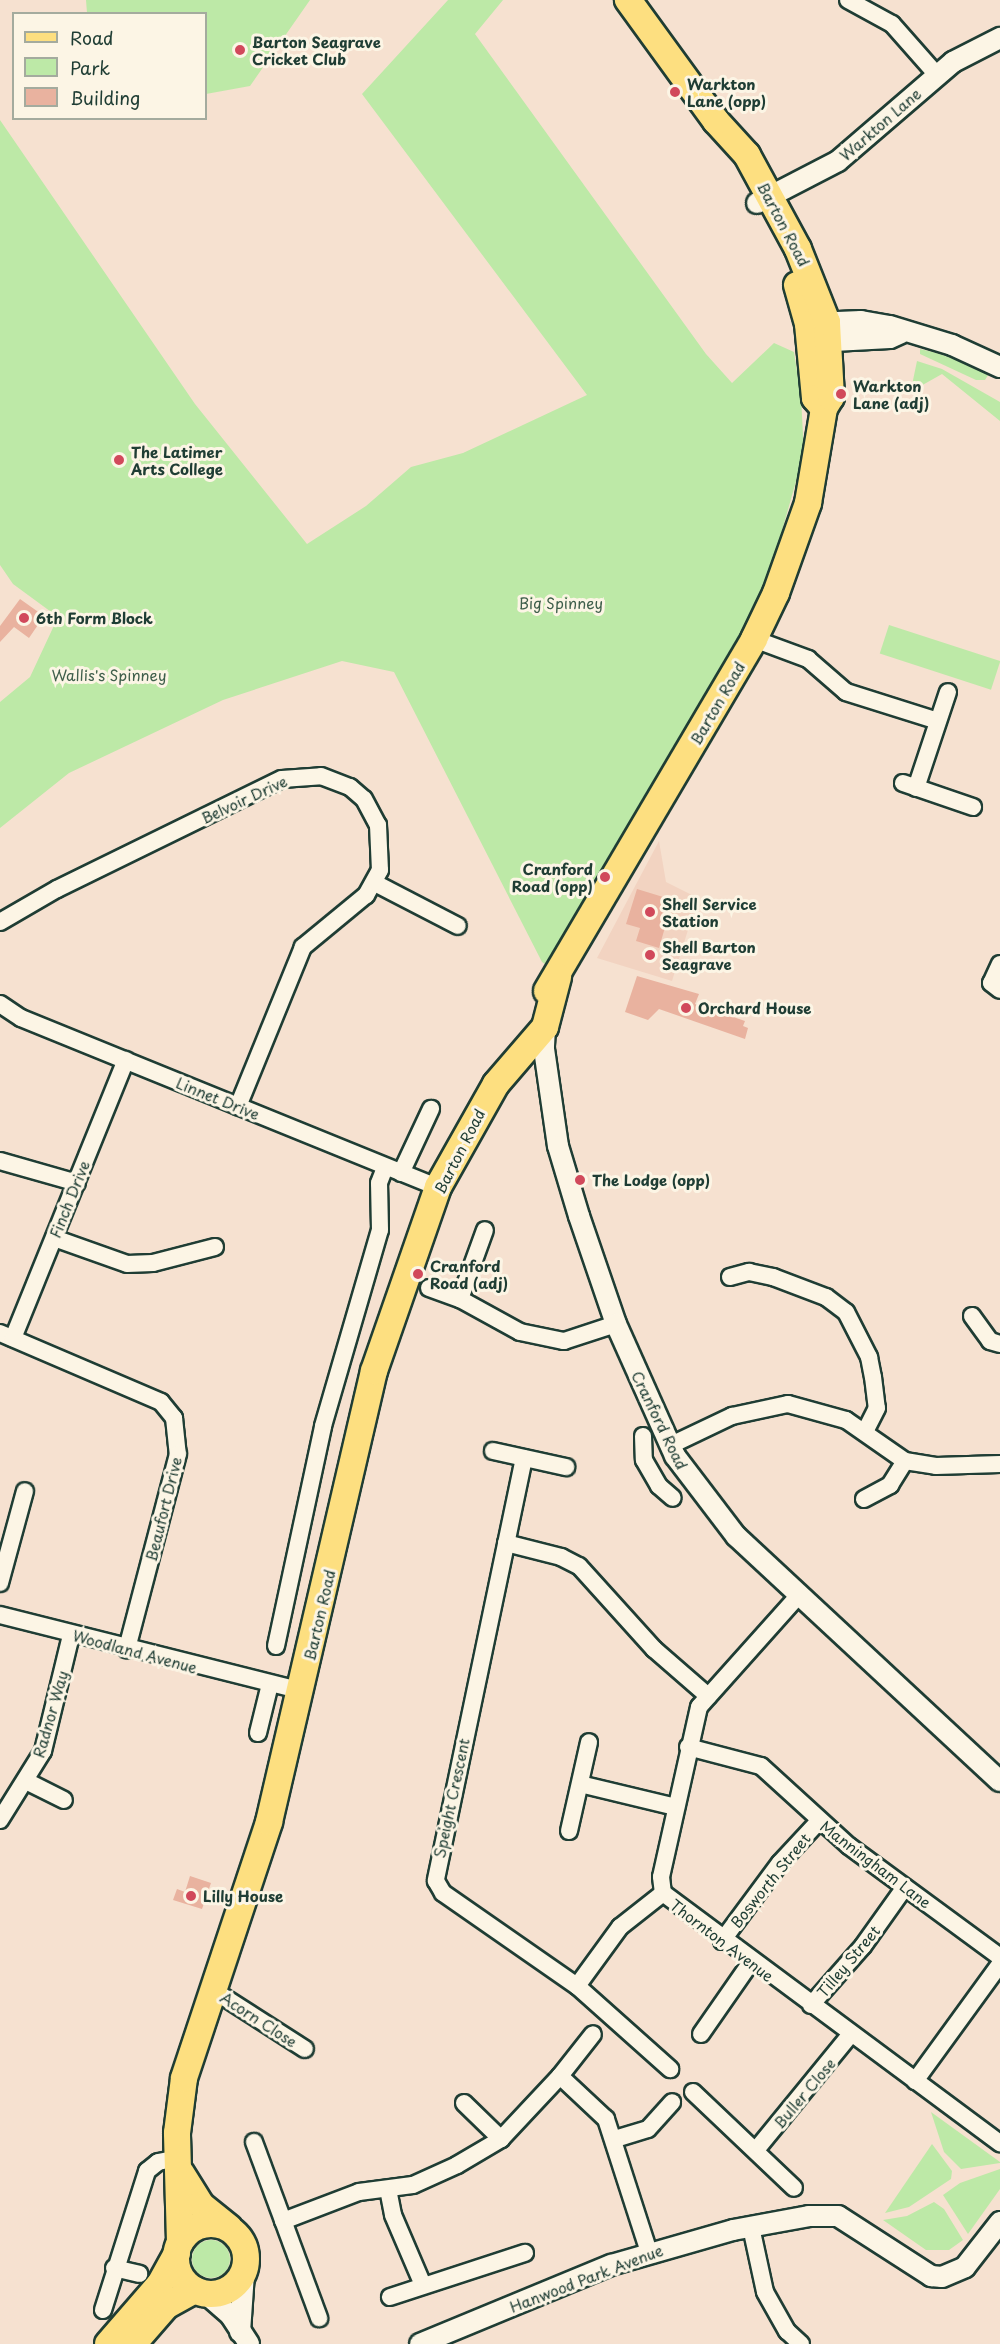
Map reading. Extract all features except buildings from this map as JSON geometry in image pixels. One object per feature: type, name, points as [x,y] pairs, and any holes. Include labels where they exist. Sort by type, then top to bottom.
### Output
[{"type":"main road","name":"Barton Road","points":[[108,2344],[160,2284],[178,2247],[184,2078],[269,1822],[302,1691],[374,1371],[438,1187],[496,1083],[535,1038],[558,977],[754,639],[776,593],[808,503],[824,408],[815,398],[819,332],[787,262],[764,200],[716,129],[716,121],[628,0]]},
{"type":"main road","points":[[133,2344],[166,2306],[200,2291],[227,2290],[244,2273],[245,2249],[231,2229],[201,2205],[180,2165]]},
{"type":"main road","points":[[200,2291],[180,2274],[178,2247],[196,2227],[208,2224],[231,2229]]},
{"type":"street","points":[[848,0],[891,24],[937,75]]},
{"type":"street","name":"Warkton Lane","points":[[764,200],[838,161],[937,75],[1000,38]]},
{"type":"street","points":[[819,332],[890,338],[901,333],[952,345],[1000,368]]},
{"type":"street","points":[[754,639],[808,659],[846,692],[938,721]]},
{"type":"street","points":[[948,692],[938,721],[909,786],[974,807]]},
{"type":"street","name":"Belvoir Drive","points":[[0,922],[282,779],[301,775],[335,780],[372,810],[383,855],[375,882],[355,905],[303,947],[238,1106]]},
{"type":"street","points":[[375,882],[458,926]]},
{"type":"street","points":[[1000,964],[991,983],[1000,990]]},
{"type":"street","name":"Linnet Drive","points":[[0,1004],[21,1018],[438,1187]]},
{"type":"street","name":"Cranford Road","points":[[535,1038],[558,1146],[616,1324],[672,1451],[736,1536],[1000,1780]]},
{"type":"street","name":"Finch Drive","points":[[6,1335],[54,1238],[126,1060]]},
{"type":"street","points":[[276,1646],[323,1426],[380,1230],[379,1183],[393,1170],[432,1109]]},
{"type":"street","points":[[0,1161],[77,1183]]},
{"type":"street","points":[[460,1299],[485,1230]]},
{"type":"street","points":[[54,1238],[127,1264],[153,1263],[215,1247]]},
{"type":"street","points":[[730,1277],[748,1272],[781,1279],[825,1297],[846,1312],[869,1357],[873,1377],[877,1408],[865,1431]]},
{"type":"street","points":[[429,1288],[460,1299],[520,1332],[564,1341],[616,1324]]},
{"type":"street","points":[[972,1316],[990,1341],[1000,1344]]},
{"type":"street","name":"Beaufort Drive","points":[[6,1335],[160,1402],[174,1418],[177,1454],[127,1649]]},
{"type":"street","points":[[650,1471],[672,1451],[732,1416],[788,1404],[837,1416],[865,1431],[905,1461],[921,1466],[1000,1464]]},
{"type":"street","points":[[643,1436],[644,1460],[650,1471],[673,1498]]},
{"type":"street","points":[[493,1451],[566,1467]]},
{"type":"street","name":"Speight Crescent","points":[[524,1458],[436,1881],[443,1893],[577,1986],[670,2069]]},
{"type":"street","points":[[864,1499],[890,1485],[905,1461]]},
{"type":"street","points":[[0,1583],[25,1491]]},
{"type":"street","points":[[506,1542],[561,1557],[579,1566],[654,1649],[708,1696]]},
{"type":"street","name":"Thornton Avenue","points":[[799,1595],[708,1696],[692,1724],[662,1877],[663,1893],[722,1941],[1000,2143]]},
{"type":"street","name":"Woodland Avenue","points":[[0,1615],[71,1635],[302,1691]]},
{"type":"street","name":"Radnor Way","points":[[0,1820],[27,1782],[43,1751],[71,1635]]},
{"type":"street","points":[[258,1733],[270,1684]]},
{"type":"street","points":[[569,1831],[589,1742]]},
{"type":"street","name":"Manningham Lane","points":[[688,1746],[761,1766],[819,1821],[1000,1957]]},
{"type":"street","points":[[27,1782],[64,1800]]},
{"type":"street","points":[[580,1784],[676,1807]]},
{"type":"street","name":"Bosworth Street","points":[[722,1941],[780,1863],[819,1821]]},
{"type":"street","name":"Tilley Street","points":[[811,2005],[862,1946],[905,1887]]},
{"type":"street","points":[[577,1986],[627,1919],[663,1893]]},
{"type":"street","points":[[701,2034],[751,1962]]},
{"type":"street","points":[[915,2081],[1000,1964]]},
{"type":"street","name":"Acorn Close","points":[[213,1990],[305,2049]]},
{"type":"street","points":[[283,2221],[359,2192],[413,2185],[501,2139],[560,2076],[593,2034]]},
{"type":"street","name":"Buller Close","points":[[756,2150],[851,2034]]},
{"type":"street","points":[[560,2076],[599,2109],[615,2139],[649,2252]]},
{"type":"street","points":[[693,2092],[794,2188]]},
{"type":"street","points":[[615,2139],[648,2129],[672,2102]]},
{"type":"street","points":[[464,2103],[501,2139]]},
{"type":"street","points":[[254,2142],[319,2318]]},
{"type":"street","points":[[103,2310],[114,2268],[147,2171],[158,2162],[180,2165]]},
{"type":"street","points":[[388,2189],[393,2215],[423,2284]]},
{"type":"street","name":"Hanwood Park Avenue","points":[[420,2344],[649,2252],[751,2227],[838,2216],[913,2266],[942,2277],[965,2267],[998,2230]]},
{"type":"street","points":[[751,2227],[765,2292],[787,2331],[801,2344]]},
{"type":"street","points":[[390,2297],[423,2284],[525,2253]]},
{"type":"street","points":[[114,2268],[139,2274]]},
{"type":"street","points":[[244,2273],[244,2338]]},
{"type":"street","points":[[200,2291],[244,2338]]},
{"type":"shaded area","points":[[659,841],[666,882],[698,898],[672,981],[597,958]]},
{"type":"green space","name":"Barton Seagrave Cricket Club","points":[[86,0],[310,0],[250,86],[207,94],[207,12],[87,12]]},
{"type":"green space","points":[[448,0],[503,0],[475,34],[706,354],[732,383],[774,343],[794,352],[801,397],[804,453],[763,598],[551,968],[542,962],[394,672],[342,661],[223,700],[69,773],[0,828],[0,702],[30,677],[58,617],[13,584],[0,565],[0,120],[195,404],[307,544],[366,506],[411,467],[463,453],[587,395],[362,94]]},
{"type":"green space","points":[[920,349],[990,372],[985,380],[976,380],[920,354]]},
{"type":"green space","points":[[917,361],[942,369],[1000,402],[1000,421],[942,374],[919,387],[912,385]]},
{"type":"green space","points":[[889,625],[1000,661],[991,690],[880,654]]},
{"type":"green space","points":[[931,2112],[1000,2163],[961,2169],[944,2152]]},
{"type":"green space","points":[[932,2144],[952,2171],[951,2179],[909,2207],[885,2213]]},
{"type":"green space","points":[[1000,2169],[1000,2189],[968,2234],[943,2195],[960,2183]]},
{"type":"green space","points":[[934,2202],[944,2209],[963,2240],[949,2250],[926,2250],[883,2220],[907,2216]]},
{"type":"green space","points":[[211,2240],[225,2245],[230,2259],[225,2273],[211,2278],[197,2273],[192,2259],[197,2245]]},
{"type":"place","name":"Barton Seagrave Cricket Club","points":[[240,50]]},
{"type":"place","name":"Warkton Lane (opp)","points":[[675,92]]},
{"type":"place","name":"Warkton Lane (adj)","points":[[841,394]]},
{"type":"place","name":"The Latimer Arts College","points":[[119,460]]},
{"type":"place","name":"6th Form Block","points":[[24,618]]},
{"type":"place","name":"Cranford Road (opp)","points":[[605,877]]},
{"type":"place","name":"Shell Service Station","points":[[650,912]]},
{"type":"place","name":"Shell Barton Seagrave","points":[[650,955]]},
{"type":"place","name":"Orchard House","points":[[686,1008]]},
{"type":"place","name":"The Lodge (opp)","points":[[580,1180]]},
{"type":"place","name":"Cranford Road (adj)","points":[[418,1274]]},
{"type":"place","name":"Lilly House","points":[[191,1896]]},
{"type":"park label","name":"Big Spinney","points":[[561,603]]},
{"type":"park label","name":"Wallis's Spinney","points":[[109,675]]}]
